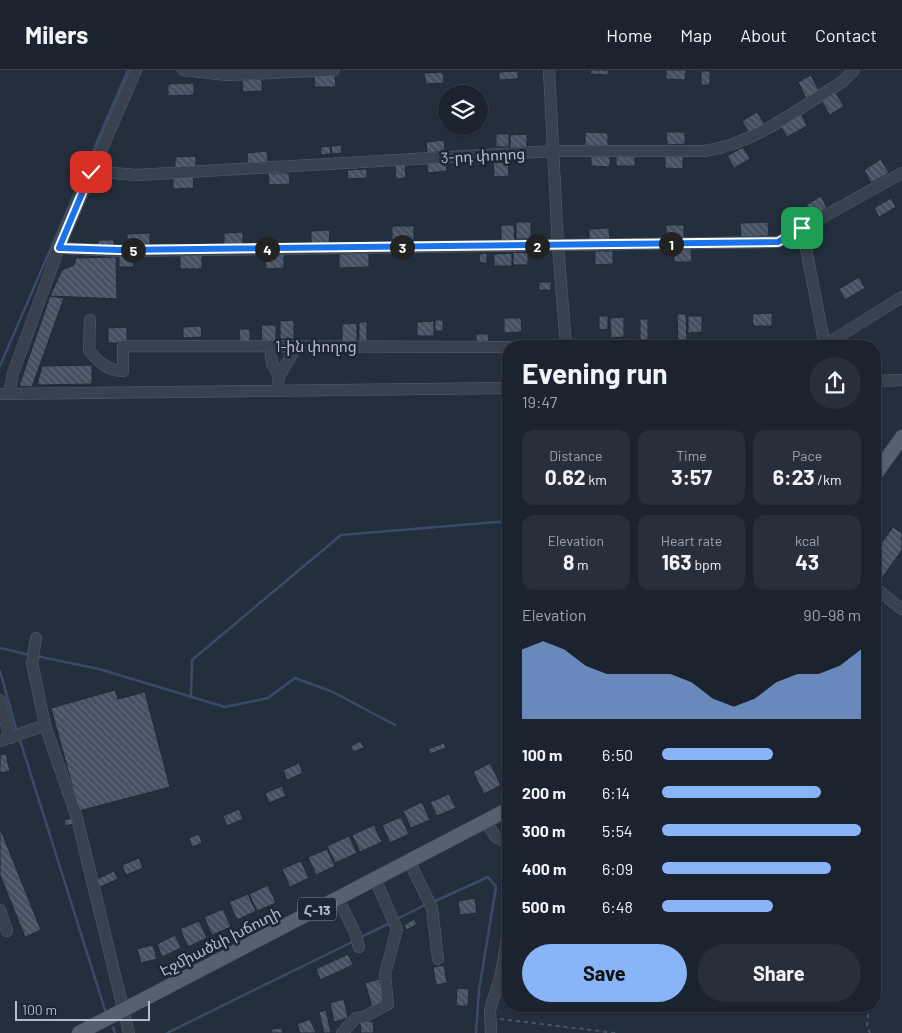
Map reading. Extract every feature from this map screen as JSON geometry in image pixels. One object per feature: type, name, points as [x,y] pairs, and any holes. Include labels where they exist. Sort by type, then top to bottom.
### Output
[{"type":"main road","points":[[881,467],[902,437]]},
{"type":"main road","name":"Էջմիածնի խճուղի","points":[[79,1033],[98,1029],[124,1009],[502,812]]},
{"type":"street","points":[[136,70],[59,248],[5,394],[502,388]]},
{"type":"street","points":[[183,70],[227,75],[334,70]]},
{"type":"street","points":[[549,70],[558,245],[566,340]]},
{"type":"street","name":"3-րդ փողոց","points":[[91,172],[136,175],[554,151],[704,151],[726,148],[754,136],[842,82],[854,70]]},
{"type":"street","points":[[59,248],[119,250],[778,242],[902,173]]},
{"type":"street","points":[[802,228],[824,340]]},
{"type":"street","points":[[835,340],[900,300]]},
{"type":"street","name":"1-ին փողոց","points":[[90,320],[90,350],[108,369],[123,371],[123,346],[502,347]]},
{"type":"street","points":[[270,346],[272,364],[279,376]]},
{"type":"street","points":[[277,391],[279,376],[297,346]]},
{"type":"street","points":[[881,381],[902,380]]},
{"type":"street","points":[[881,593],[902,609]]},
{"type":"street","points":[[36,642],[32,660],[45,725],[77,818],[129,1033]]},
{"type":"street","points":[[0,700],[5,740],[45,725]]},
{"type":"street","points":[[485,821],[496,837],[502,840]]},
{"type":"street","points":[[409,861],[430,903],[438,959]]},
{"type":"street","points":[[342,1033],[356,1018],[364,1017],[388,1004],[386,974],[397,929],[375,879]]},
{"type":"street","points":[[338,898],[355,933],[359,947]]},
{"type":"street","points":[[0,910],[7,931]]},
{"type":"street","points":[[491,1033],[490,1010],[502,968]]},
{"type":"path","points":[[868,1012],[867,1026],[870,1033]]},
{"type":"path","points":[[490,1018],[616,1033]]},
{"type":"building","points":[[591,70],[609,70],[608,75],[590,74]]},
{"type":"building","points":[[666,70],[686,70],[685,80],[666,79]]},
{"type":"building","points":[[518,71],[518,79],[499,80],[499,72]]},
{"type":"building","points":[[701,71],[710,71],[710,85],[701,85]]},
{"type":"building","points":[[443,72],[444,83],[426,84],[424,73]]},
{"type":"building","points":[[335,75],[336,87],[315,87],[314,76]]},
{"type":"building","points":[[811,75],[819,91],[806,98],[798,82]]},
{"type":"building","points":[[262,79],[262,91],[243,92],[242,80]]},
{"type":"building","points":[[194,83],[194,95],[168,96],[168,84]]},
{"type":"building","points":[[835,92],[844,106],[830,115],[821,100]]},
{"type":"building","points":[[757,112],[765,125],[750,134],[742,121]]},
{"type":"building","points":[[801,113],[807,126],[787,137],[780,125]]},
{"type":"building","points":[[585,132],[608,133],[608,146],[585,146]]},
{"type":"building","points":[[666,132],[685,132],[685,144],[667,145]]},
{"type":"building","points":[[496,134],[509,134],[509,147],[496,147]]},
{"type":"building","points":[[527,134],[527,147],[510,148],[510,135]]},
{"type":"building","points":[[444,140],[445,151],[427,153],[426,142]]},
{"type":"building","points":[[341,145],[342,153],[332,154],[331,146]]},
{"type":"building","points":[[330,146],[331,154],[321,155],[321,147]]},
{"type":"building","points":[[743,147],[750,159],[734,168],[727,156]]},
{"type":"building","points":[[267,151],[268,162],[248,163],[247,153]]},
{"type":"building","points":[[616,155],[635,156],[635,166],[616,166]]},
{"type":"building","points":[[196,156],[196,167],[175,168],[175,157]]},
{"type":"building","points":[[591,156],[610,157],[610,167],[591,166]]},
{"type":"building","points":[[665,156],[683,156],[683,169],[665,168]]},
{"type":"building","points":[[493,159],[508,159],[509,176],[494,177]]},
{"type":"building","points":[[881,159],[889,173],[871,183],[864,170]]},
{"type":"building","points":[[446,160],[447,171],[428,173],[427,162]]},
{"type":"building","points":[[395,164],[405,164],[406,178],[396,179]]},
{"type":"building","points":[[367,169],[367,178],[348,179],[347,170]]},
{"type":"building","points":[[268,173],[289,173],[290,184],[269,185]]},
{"type":"building","points":[[173,177],[193,177],[194,188],[173,189]]},
{"type":"building","points":[[821,196],[827,208],[813,216],[806,205]]},
{"type":"building","points":[[891,198],[896,207],[879,217],[874,208]]},
{"type":"building","points":[[516,222],[531,222],[531,239],[516,239]]},
{"type":"building","points":[[768,222],[769,236],[741,237],[740,223]]},
{"type":"building","points":[[501,225],[514,225],[515,243],[501,243]]},
{"type":"building","points":[[666,225],[684,225],[684,238],[666,238]]},
{"type":"building","points":[[392,226],[414,226],[414,240],[392,240]]},
{"type":"building","points":[[609,228],[610,241],[589,242],[589,229]]},
{"type":"building","points":[[330,230],[329,244],[311,244],[311,231]]},
{"type":"building","points":[[243,232],[243,246],[224,247],[224,233]]},
{"type":"building","points":[[150,233],[150,248],[127,248],[127,234]]},
{"type":"building","points":[[98,240],[114,240],[114,247],[98,247]]},
{"type":"building","points":[[674,249],[691,249],[692,262],[674,262]]},
{"type":"building","points":[[595,251],[613,251],[613,264],[595,265]]},
{"type":"building","points":[[513,252],[528,253],[528,265],[513,265]]},
{"type":"building","points":[[369,253],[369,267],[339,268],[339,254]]},
{"type":"building","points":[[487,253],[487,263],[480,263],[479,254]]},
{"type":"building","points":[[512,253],[512,266],[494,266],[494,254]]},
{"type":"building","points":[[265,254],[284,254],[284,268],[266,269]]},
{"type":"building","points":[[133,255],[134,267],[119,267],[119,256]]},
{"type":"building","points":[[180,255],[202,255],[202,269],[180,269]]},
{"type":"building","points":[[116,257],[117,299],[50,296],[62,270],[74,265],[76,258]]},
{"type":"building","points":[[859,277],[865,288],[845,300],[839,289]]},
{"type":"building","points":[[539,282],[551,282],[551,290],[539,290]]},
{"type":"building","points":[[50,296],[64,298],[32,387],[19,386]]},
{"type":"building","points":[[772,313],[772,326],[753,326],[752,314]]},
{"type":"building","points":[[677,314],[686,314],[687,340],[678,340]]},
{"type":"building","points":[[599,316],[608,316],[608,329],[599,330]]},
{"type":"building","points":[[688,316],[702,316],[702,332],[688,333]]},
{"type":"building","points":[[624,317],[624,337],[611,338],[610,318]]},
{"type":"building","points":[[504,318],[521,318],[522,332],[504,333]]},
{"type":"building","points":[[640,319],[648,319],[648,340],[640,340]]},
{"type":"building","points":[[294,320],[294,339],[280,339],[280,321]]},
{"type":"building","points":[[435,320],[443,320],[443,331],[435,331]]},
{"type":"building","points":[[434,321],[434,336],[417,336],[417,322]]},
{"type":"building","points":[[359,322],[367,322],[367,341],[359,341]]},
{"type":"building","points":[[357,323],[357,343],[342,344],[342,324]]},
{"type":"building","points":[[261,325],[276,325],[276,344],[262,344]]},
{"type":"building","points":[[201,326],[202,337],[183,338],[183,327]]},
{"type":"building","points":[[127,327],[127,343],[108,343],[108,328]]},
{"type":"building","points":[[239,329],[250,329],[250,342],[240,342]]},
{"type":"building","points":[[476,334],[489,334],[488,342],[476,341]]},
{"type":"building","points":[[92,365],[92,384],[37,385],[42,366]]},
{"type":"building","points":[[893,527],[902,533],[902,550],[881,579],[881,544]]},
{"type":"building","points":[[115,690],[118,699],[145,692],[170,787],[79,811],[51,708]]},
{"type":"building","points":[[361,741],[364,748],[353,752],[351,746]]},
{"type":"building","points":[[444,743],[446,748],[430,754],[428,749]]},
{"type":"building","points":[[6,754],[10,771],[0,773],[0,755]]},
{"type":"building","points":[[299,763],[303,773],[287,780],[283,770]]},
{"type":"building","points":[[490,763],[501,785],[484,794],[473,772]]},
{"type":"building","points":[[282,786],[286,796],[269,803],[265,793]]},
{"type":"building","points":[[449,794],[456,808],[437,816],[430,802]]},
{"type":"building","points":[[422,802],[430,820],[411,828],[403,811]]},
{"type":"building","points":[[239,809],[243,819],[227,826],[223,816]]},
{"type":"building","points":[[401,817],[409,834],[390,843],[382,825]]},
{"type":"building","points":[[72,818],[74,824],[65,826],[64,820]]},
{"type":"building","points":[[374,825],[382,842],[360,852],[352,835]]},
{"type":"building","points":[[0,828],[41,930],[25,937],[0,875]]},
{"type":"building","points":[[199,834],[202,843],[192,847],[189,838]]},
{"type":"building","points":[[349,836],[357,853],[335,863],[327,846]]},
{"type":"building","points":[[327,849],[335,866],[316,875],[308,857]]},
{"type":"building","points":[[139,858],[143,868],[126,875],[122,865]]},
{"type":"building","points":[[301,861],[309,878],[290,887],[282,869]]},
{"type":"building","points":[[114,871],[118,879],[100,887],[97,879]]},
{"type":"building","points":[[268,885],[276,903],[257,911],[249,894]]},
{"type":"building","points":[[248,894],[256,911],[237,920],[229,902]]},
{"type":"building","points":[[475,898],[477,913],[460,915],[458,901]]},
{"type":"building","points":[[223,909],[231,927],[212,935],[204,917]]},
{"type":"building","points":[[414,919],[417,924],[407,930],[404,925]]},
{"type":"building","points":[[199,921],[207,938],[188,947],[180,929]]},
{"type":"building","points":[[175,935],[181,948],[162,957],[157,944]]},
{"type":"building","points":[[153,945],[157,959],[141,963],[137,949]]},
{"type":"building","points":[[348,954],[353,965],[320,980],[316,969]]},
{"type":"building","points":[[444,965],[447,983],[436,985],[433,967]]},
{"type":"building","points":[[379,979],[386,1003],[372,1007],[365,983]]},
{"type":"building","points":[[457,988],[469,989],[468,1006],[456,1006]]},
{"type":"building","points":[[344,999],[348,1018],[334,1022],[330,1003]]},
{"type":"building","points":[[326,1010],[331,1033],[324,1033],[319,1012]]},
{"type":"building","points":[[310,1019],[316,1033],[300,1033],[297,1024]]},
{"type":"building","points":[[373,1021],[374,1033],[361,1033],[360,1022]]},
{"type":"building","points":[[282,1028],[283,1033],[272,1033],[271,1029]]},
{"type":"waterway","points":[[0,366],[128,70]]},
{"type":"waterway","points":[[191,695],[192,660],[341,535],[502,522]]},
{"type":"waterway","points":[[0,648],[30,655]]},
{"type":"waterway","points":[[36,656],[99,669],[225,707],[268,698],[295,678],[333,692],[395,725]]},
{"type":"waterway","points":[[0,671],[17,732]]},
{"type":"waterway","points":[[19,737],[105,1010]]},
{"type":"waterway","points":[[433,902],[488,877],[496,887],[479,990],[476,1033]]},
{"type":"waterway","points":[[397,919],[425,905]]},
{"type":"waterway","points":[[361,937],[390,923]]},
{"type":"waterway","points":[[167,1033],[354,941]]},
{"type":"waterway","points":[[113,1027],[115,1033]]},
{"type":"route","points":[[91,172],[59,248],[119,250],[778,242],[802,228]]}]
